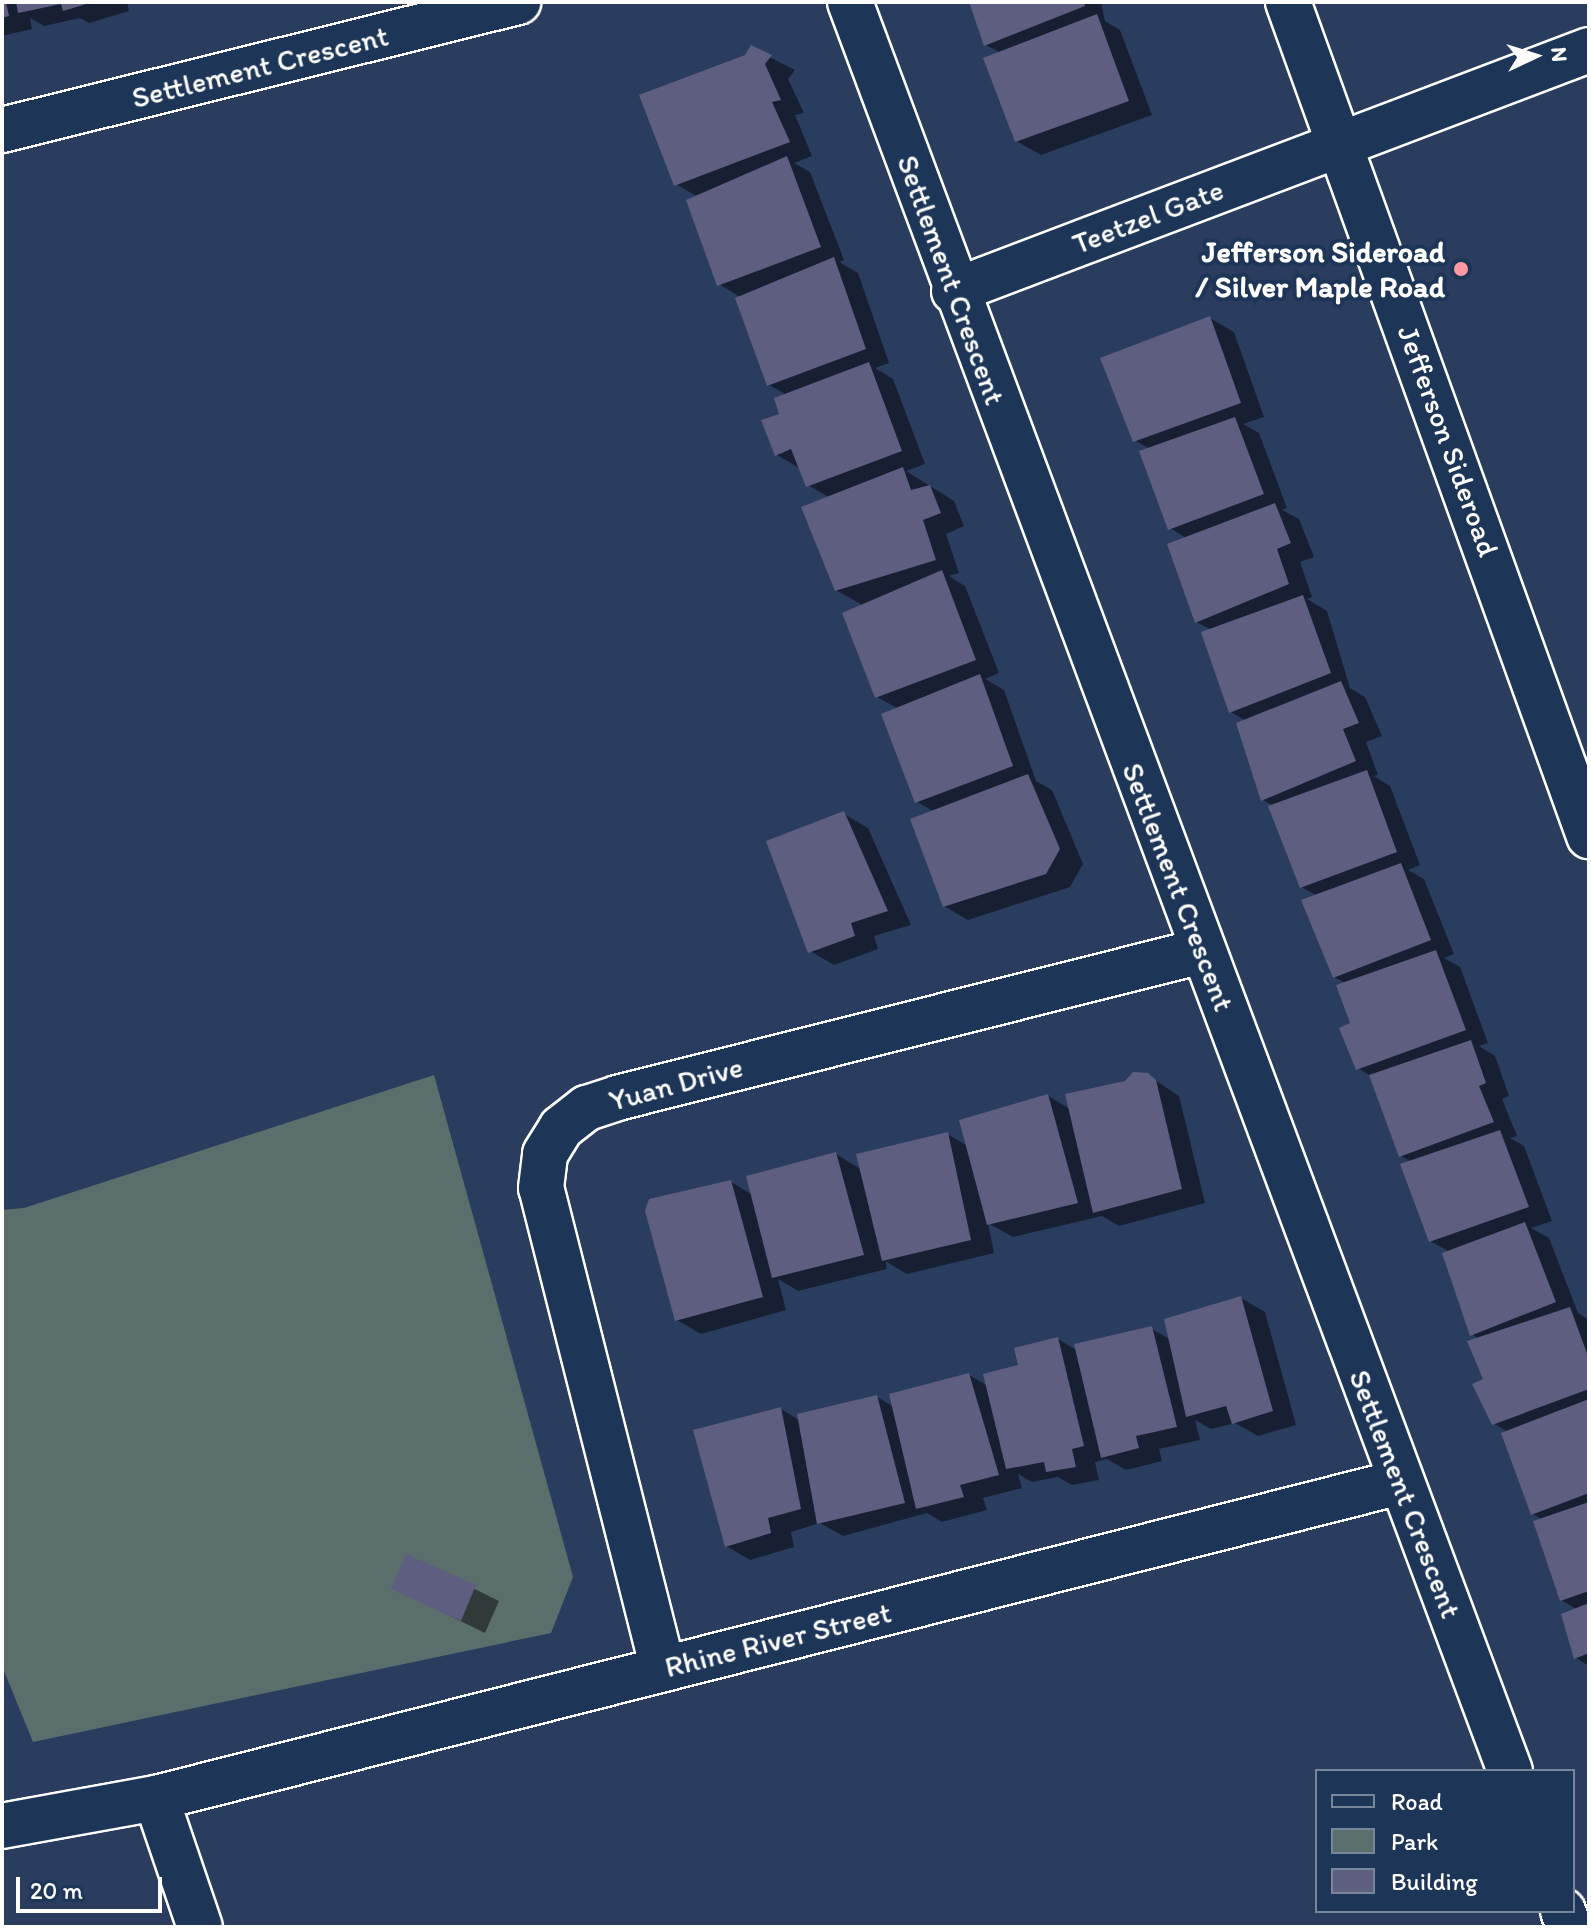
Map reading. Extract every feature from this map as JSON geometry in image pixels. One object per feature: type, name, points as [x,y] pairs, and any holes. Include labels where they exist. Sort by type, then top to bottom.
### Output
[{"type":"street","name":"Settlement Crescent","points":[[2,130],[518,2]]},
{"type":"street","name":"Settlement Crescent","points":[[850,2],[954,291],[1509,1769]]},
{"type":"street","name":"Jefferson Sideroad","points":[[1288,2],[1342,143],[1589,836]]},
{"type":"street","name":"Teetzel Gate","points":[[954,291],[1589,50]]},
{"type":"street","name":"Yuan Drive","points":[[663,1669],[541,1188],[545,1154],[561,1128],[587,1108],[617,1098],[1202,951]]},
{"type":"street","name":"Rhine River Street","points":[[2,1826],[156,1798],[1400,1482]]},
{"type":"street","points":[[156,1798],[200,1927]]},
{"type":"green space","points":[[434,1075],[573,1577],[551,1633],[33,1742],[2,1666],[2,1210],[24,1208]]},
{"type":"building","points":[[2,2],[6,2],[9,16],[2,18]]},
{"type":"building","points":[[16,2],[90,3],[63,11],[61,4],[18,13]]},
{"type":"building","points":[[969,2],[1084,2],[1085,6],[984,46]]},
{"type":"building","points":[[1097,14],[1129,101],[1015,142],[983,58]]},
{"type":"building","points":[[751,45],[772,55],[765,64],[781,100],[772,102],[790,142],[674,186],[639,95],[745,55]]},
{"type":"building","points":[[787,156],[821,247],[717,286],[686,200]]},
{"type":"building","points":[[834,257],[866,349],[767,386],[735,298]]},
{"type":"building","points":[[1210,316],[1241,403],[1133,442],[1100,358]]},
{"type":"building","points":[[869,362],[902,451],[806,487],[791,449],[775,456],[761,420],[779,414],[774,398]]},
{"type":"building","points":[[1235,417],[1264,494],[1168,530],[1139,451]]},
{"type":"building","points":[[903,467],[911,490],[930,485],[941,513],[923,520],[936,560],[835,591],[801,507]]},
{"type":"building","points":[[1275,503],[1291,543],[1277,549],[1289,584],[1195,623],[1167,544]]},
{"type":"building","points":[[942,570],[976,660],[875,698],[842,613]]},
{"type":"building","points":[[1303,595],[1331,673],[1229,713],[1201,632]]},
{"type":"building","points":[[980,674],[1013,766],[915,803],[881,714]]},
{"type":"building","points":[[1341,681],[1359,723],[1343,729],[1356,761],[1261,801],[1236,723]]},
{"type":"building","points":[[1367,770],[1397,852],[1300,888],[1268,806]]},
{"type":"building","points":[[1028,774],[1060,849],[1046,874],[943,907],[910,819]]},
{"type":"building","points":[[844,811],[888,911],[851,923],[855,936],[808,953],[766,841]]},
{"type":"building","points":[[1401,863],[1431,940],[1333,978],[1301,900]]},
{"type":"building","points":[[1436,950],[1466,1030],[1356,1070],[1339,1028],[1350,1023],[1336,985]]},
{"type":"building","points":[[1471,1040],[1486,1083],[1479,1086],[1494,1122],[1399,1157],[1369,1075]]},
{"type":"building","points":[[1133,1072],[1148,1073],[1156,1080],[1182,1189],[1093,1213],[1065,1094],[1125,1081]]},
{"type":"building","points":[[1048,1094],[1078,1203],[987,1225],[959,1120]]},
{"type":"building","points":[[1500,1130],[1529,1207],[1429,1242],[1400,1164]]},
{"type":"building","points":[[948,1132],[971,1240],[882,1261],[856,1154]]},
{"type":"building","points":[[836,1152],[864,1255],[772,1278],[746,1176]]},
{"type":"building","points":[[731,1180],[763,1297],[675,1321],[645,1211],[649,1199]]},
{"type":"building","points":[[1525,1222],[1556,1302],[1470,1336],[1442,1253]]},
{"type":"building","points":[[1241,1296],[1273,1411],[1232,1424],[1226,1406],[1186,1417],[1164,1319]]},
{"type":"building","points":[[1570,1307],[1589,1359],[1589,1389],[1492,1425],[1472,1384],[1483,1379],[1467,1341]]},
{"type":"building","points":[[1152,1326],[1177,1427],[1136,1436],[1139,1448],[1101,1458],[1074,1344]]},
{"type":"building","points":[[1058,1337],[1084,1446],[1072,1449],[1076,1467],[1046,1472],[1044,1462],[1006,1469],[983,1374],[1018,1365],[1014,1348]]},
{"type":"building","points":[[969,1373],[999,1475],[960,1485],[964,1497],[916,1509],[889,1394]]},
{"type":"building","points":[[877,1395],[905,1503],[817,1524],[797,1414]]},
{"type":"building","points":[[1589,1399],[1589,1493],[1531,1515],[1501,1433]]},
{"type":"building","points":[[781,1407],[801,1509],[768,1518],[771,1533],[725,1547],[693,1430]]},
{"type":"building","points":[[1589,1502],[1589,1591],[1560,1601],[1533,1521]]},
{"type":"building","points":[[406,1554],[476,1585],[461,1621],[391,1589]]},
{"type":"building","points":[[1589,1603],[1589,1653],[1574,1659],[1561,1614]]},
{"type":"place","name":"Jefferson Sideroad / Silver Maple Road","points":[[1461,269]]}]
